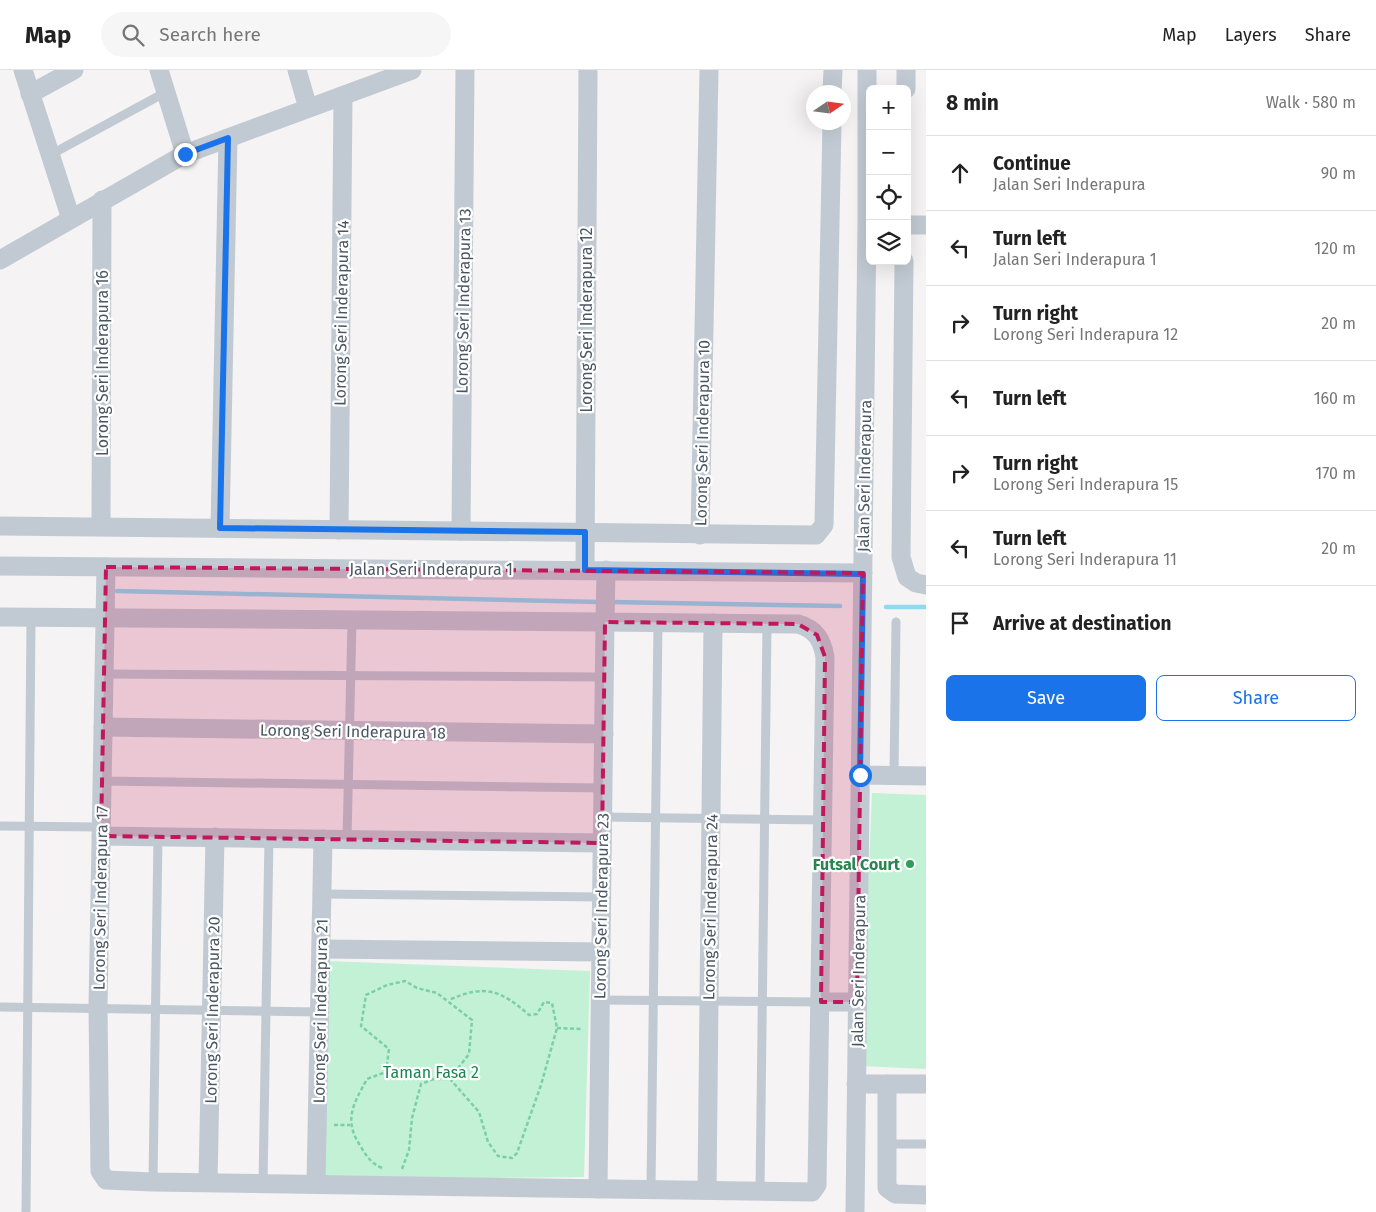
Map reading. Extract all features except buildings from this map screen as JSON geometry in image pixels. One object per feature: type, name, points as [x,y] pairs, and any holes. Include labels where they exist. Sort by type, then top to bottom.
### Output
[{"type":"street","points":[[23,70],[71,219]]},
{"type":"street","points":[[30,94],[74,70]]},
{"type":"street","points":[[160,70],[185,154]]},
{"type":"street","points":[[297,70],[308,108]]},
{"type":"street","points":[[0,260],[185,154],[343,96],[380,75],[412,70]]},
{"type":"street","name":"Lorong Seri Inderapura 13","points":[[461,531],[465,70]]},
{"type":"street","name":"Lorong Seri Inderapura 12","points":[[585,570],[588,70]]},
{"type":"street","name":"Lorong Seri Inderapura 10","points":[[709,70],[700,535],[812,536],[820,533],[824,525],[832,130]]},
{"type":"street","points":[[832,85],[833,70]]},
{"type":"street","name":"Jalan Seri Inderapura","points":[[867,70],[869,220]]},
{"type":"street","points":[[906,70],[906,85]]},
{"type":"street","name":"Lorong Seri Inderapura 14","points":[[339,530],[343,96]]},
{"type":"street","points":[[220,528],[228,138]]},
{"type":"street","name":"Lorong Seri Inderapura 16","points":[[101,526],[102,200]]},
{"type":"street","points":[[911,224],[926,225]]},
{"type":"street","name":"Jalan Seri Inderapura","points":[[854,1212],[868,265]]},
{"type":"street","points":[[904,265],[901,557],[907,577],[916,583],[926,585]]},
{"type":"street","points":[[0,526],[585,532],[700,535]]},
{"type":"street","name":"Jalan Seri Inderapura 1","points":[[0,566],[585,570],[606,578],[863,574]]},
{"type":"street","name":"Lorong Seri Inderapura 17","points":[[106,567],[98,1007],[100,1170],[106,1180],[153,1182]]},
{"type":"street","name":"Lorong Seri Inderapura 23","points":[[598,1189],[606,578]]},
{"type":"street","points":[[0,617],[352,621],[605,616],[658,622],[798,624],[810,627],[823,645],[825,657],[821,1002],[817,1185],[812,1192],[316,1182],[153,1182]]},
{"type":"street","name":"Lorong Seri Inderapura 24","points":[[707,1190],[713,623]]},
{"type":"street","name":"Lorong Seri Inderapura 18","points":[[103,727],[604,734]]},
{"type":"street","points":[[860,775],[926,776]]},
{"type":"street","points":[[101,831],[158,836],[602,843]]},
{"type":"street","name":"Lorong Seri Inderapura 20","points":[[208,1182],[215,837]]},
{"type":"street","name":"Lorong Seri Inderapura 21","points":[[316,1182],[323,839]]},
{"type":"street","points":[[321,949],[601,952]]},
{"type":"street","points":[[821,1002],[857,1002]]},
{"type":"street","points":[[856,1084],[926,1084]]},
{"type":"street","points":[[887,1084],[887,1188],[895,1194],[926,1195]]},
{"type":"lane","points":[[49,155],[166,92]]},
{"type":"lane","points":[[26,1212],[31,618]]},
{"type":"lane","points":[[347,839],[352,621]]},
{"type":"lane","points":[[651,1189],[655,1001],[658,622]]},
{"type":"lane","points":[[894,775],[896,622]]},
{"type":"lane","points":[[760,1191],[767,624]]},
{"type":"lane","points":[[104,674],[605,677]]},
{"type":"lane","points":[[102,781],[603,788]]},
{"type":"lane","points":[[603,817],[823,820]]},
{"type":"lane","points":[[0,826],[101,831]]},
{"type":"lane","points":[[153,1182],[158,836]]},
{"type":"lane","points":[[263,1183],[269,838]]},
{"type":"lane","points":[[322,894],[602,896]]},
{"type":"lane","points":[[600,1000],[821,1002]]},
{"type":"lane","points":[[0,1007],[98,1007],[320,1012]]},
{"type":"lane","points":[[887,1144],[926,1144]]},
{"type":"path","points":[[388,1171],[371,1163],[351,1133],[354,1102],[367,1079],[386,1072],[389,1049],[361,1026],[366,995],[387,985],[405,981],[417,988],[437,993],[472,1020],[469,1054],[450,1079]]},
{"type":"path","points":[[395,1170],[402,1168],[409,1150],[412,1118],[421,1084],[434,1079],[450,1079],[479,1112],[488,1142],[498,1156],[512,1158],[523,1139],[525,1125],[541,1085],[557,1028],[552,1003],[544,1002],[537,1014],[529,1016],[513,1001],[497,991],[476,990],[448,1000]]},
{"type":"path","points":[[557,1028],[600,1029]]},
{"type":"highlighted area","points":[[106,567],[863,573],[857,1002],[821,1002],[825,657],[817,635],[798,624],[605,622],[602,843],[101,836]]},
{"type":"green space","points":[[872,793],[926,795],[926,1069],[861,1066]]},
{"type":"green space","name":"Taman Fasa 2","points":[[326,961],[590,971],[584,1177],[320,1180]]},
{"type":"waterway","points":[[117,591],[600,602]]},
{"type":"waterway","points":[[611,602],[840,606]]},
{"type":"waterway","points":[[886,607],[926,607]]},
{"type":"place","name":"Futsal Court","points":[[910,864]]},
{"type":"route","points":[[185,154],[228,138],[220,528],[585,532],[585,570],[863,574],[860,775]]}]
